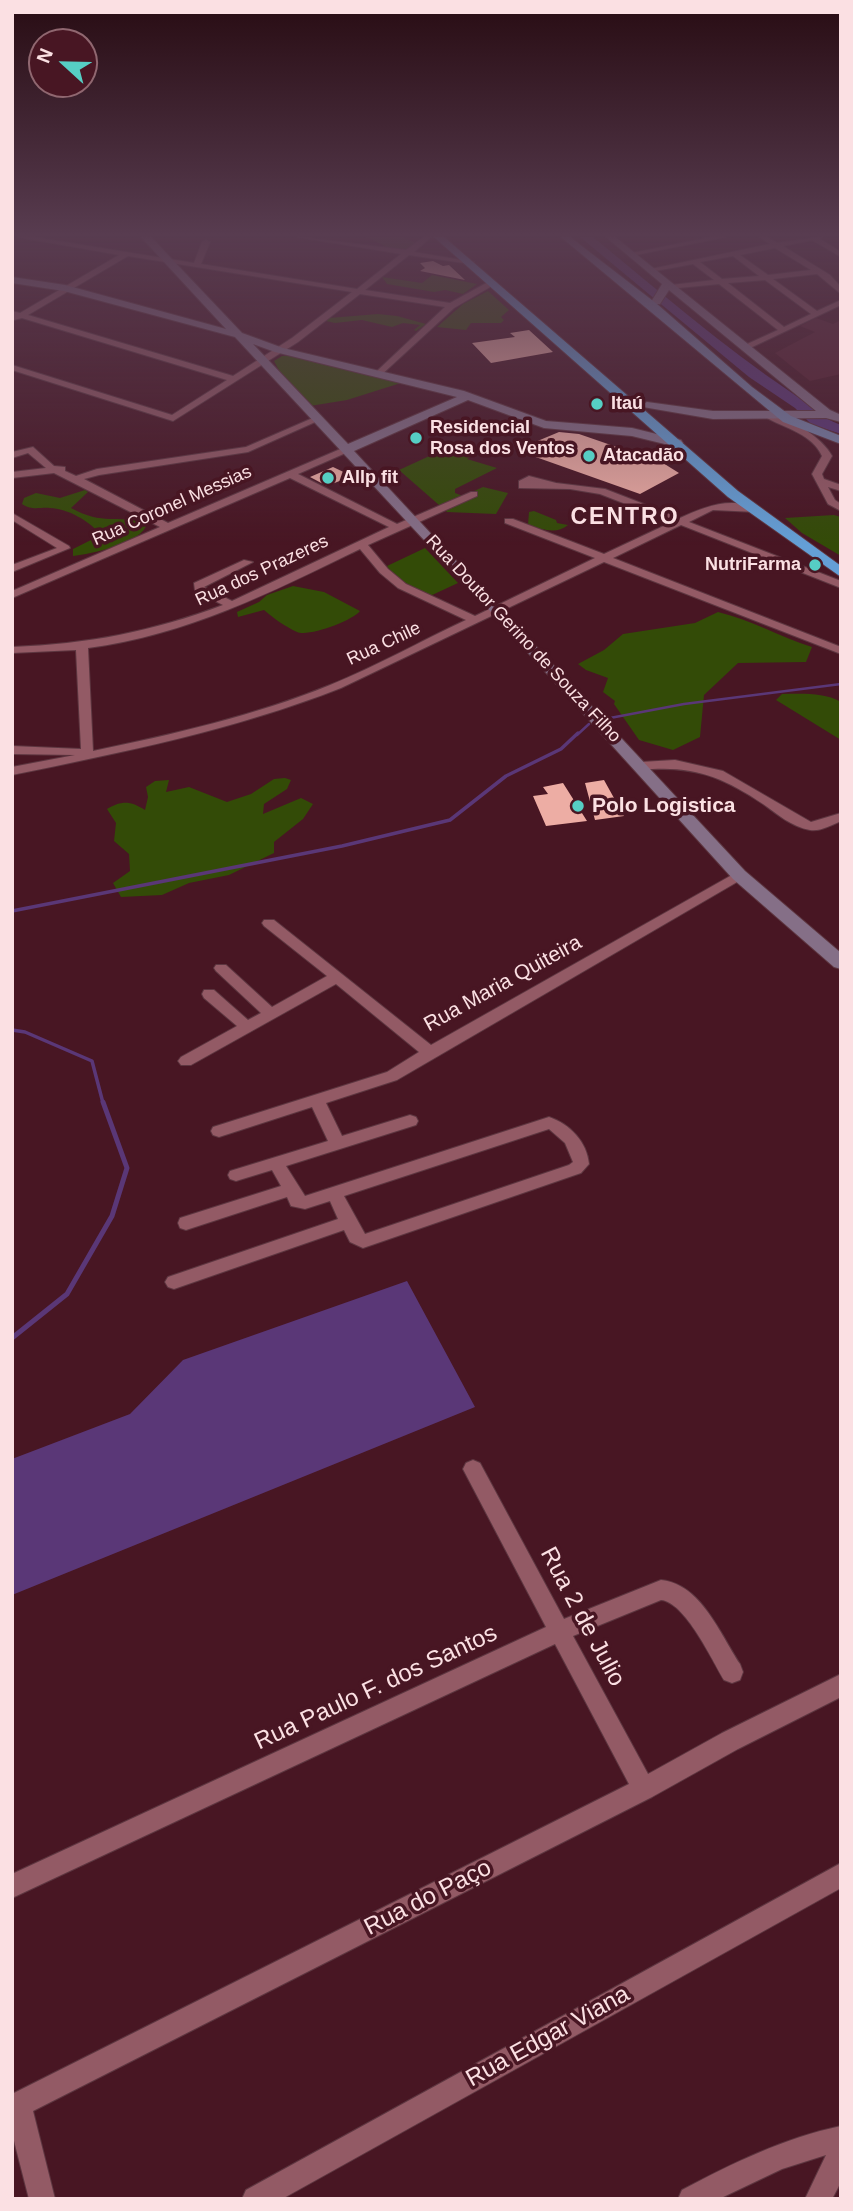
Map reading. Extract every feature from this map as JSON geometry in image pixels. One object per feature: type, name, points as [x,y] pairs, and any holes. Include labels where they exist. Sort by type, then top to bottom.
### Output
[{"type":"highway","points":[[561,340],[640,406],[686,432],[790,527],[841,563]]},
{"type":"highway","points":[[566,340],[640,406]]},
{"type":"highway","points":[[686,432],[753,510],[841,573]]},
{"type":"main road","name":"Rua Doutor Gerino de Souza Filho","points":[[243,340],[497,610],[739,875],[841,963]]},
{"type":"main road","points":[[254,340],[279,350],[460,393],[544,424],[632,432],[686,432],[749,416]]},
{"type":"main road","name":"Rua Doutor Gerino de Souza Filho","points":[[261,340],[265,344]]},
{"type":"main road","points":[[694,340],[781,415],[799,425],[841,440]]},
{"type":"main road","points":[[739,340],[824,414]]},
{"type":"main road","points":[[345,450],[460,400],[463,396],[460,393]]},
{"type":"main road","points":[[440,409],[471,402],[488,403]]},
{"type":"main road","points":[[576,426],[624,418],[640,406],[749,416],[824,414],[841,417]]},
{"type":"main road","points":[[671,410],[686,432]]},
{"type":"main road","points":[[624,418],[623,423],[632,432]]},
{"type":"street","points":[[105,340],[234,379]]},
{"type":"street","points":[[12,367],[173,418],[292,340]]},
{"type":"street","points":[[379,374],[415,340]]},
{"type":"street","points":[[748,347],[762,340]]},
{"type":"street","points":[[216,374],[244,372]]},
{"type":"street","points":[[781,415],[823,446],[827,456],[817,474],[838,508]]},
{"type":"street","name":"Rua Coronel Messias","points":[[76,479],[97,472],[248,449],[318,419]]},
{"type":"street","points":[[12,455],[30,449],[56,470],[167,527]]},
{"type":"street","name":"Rua Coronel Messias","points":[[12,595],[345,450]]},
{"type":"street","points":[[12,475],[73,467]]},
{"type":"street","points":[[290,474],[396,527]]},
{"type":"street","points":[[820,481],[841,488]]},
{"type":"street","points":[[530,488],[553,485],[601,491],[841,585]]},
{"type":"street","name":"Rua dos Prazeres","points":[[12,650],[82,648],[163,631],[234,606],[396,527],[474,494]]},
{"type":"street","name":"Rua Chile","points":[[12,771],[221,726],[292,705],[497,610],[679,521],[718,505],[753,510]]},
{"type":"street","points":[[12,569],[65,548],[15,520]]},
{"type":"street","points":[[509,521],[606,556],[841,651]]},
{"type":"street","points":[[362,544],[384,571],[402,586],[475,620]]},
{"type":"street","points":[[234,606],[199,589],[198,585],[248,562]]},
{"type":"street","points":[[12,750],[86,753],[82,648]]},
{"type":"street","points":[[641,766],[689,765],[721,773],[736,780],[789,817],[813,827],[841,817]]},
{"type":"street","name":"Rua Maria Quiteira","points":[[337,977],[430,1052],[739,875]]},
{"type":"street","points":[[186,1060],[337,977],[269,923]]},
{"type":"street","points":[[221,968],[271,1014]]},
{"type":"street","points":[[209,994],[247,1027]]},
{"type":"street","points":[[219,1132],[392,1076],[430,1052]]},
{"type":"street","points":[[318,1102],[337,1143]]},
{"type":"street","points":[[236,1175],[410,1121]]},
{"type":"street","points":[[276,1163],[289,1190],[297,1201],[304,1203],[334,1193],[549,1123],[557,1124],[563,1130],[581,1157],[581,1164],[575,1169],[368,1241],[356,1237],[334,1193]]},
{"type":"street","points":[[186,1223],[289,1190]]},
{"type":"street","points":[[174,1282],[348,1222]]},
{"type":"street","name":"Rua 2 de Julio","points":[[473,1469],[644,1789]]},
{"type":"street","name":"Rua Paulo F. dos Santos","points":[[12,1886],[560,1631],[661,1590],[671,1591],[688,1603],[732,1672]]},
{"type":"street","name":"Rua do Paço","points":[[15,2106],[644,1789],[730,1741],[841,1685]]},
{"type":"street","name":"Rua Edgar Viana","points":[[255,2199],[841,1875]]},
{"type":"street","points":[[15,2106],[42,2199]]},
{"type":"street","points":[[691,2199],[763,2161],[807,2145],[841,2138]]},
{"type":"street","points":[[818,2199],[841,2154]]},
{"type":"shaded area","points":[[799,340],[841,340],[841,374],[810,381],[775,353]]},
{"type":"shaded area","points":[[407,1281],[475,1407],[12,1595],[12,1459],[130,1414],[183,1360]]},
{"type":"green space","points":[[282,356],[404,382],[347,400],[310,406],[283,378],[274,361]]},
{"type":"green space","points":[[460,442],[479,451],[467,459],[497,468],[455,489],[455,493],[463,496],[483,487],[508,493],[496,514],[447,512],[399,470]]},
{"type":"green space","points":[[85,490],[88,492],[71,508],[92,517],[147,523],[144,530],[127,542],[73,556],[73,549],[101,535],[97,530],[64,510],[33,508],[22,504],[24,498],[36,493],[60,498]]},
{"type":"green space","points":[[534,511],[556,520],[557,523],[568,525],[554,530],[528,525],[529,512]]},
{"type":"green space","points":[[834,515],[841,517],[841,556],[802,533],[785,518]]},
{"type":"green space","points":[[425,548],[458,583],[430,596],[400,581],[387,566]]},
{"type":"green space","points":[[293,586],[324,592],[360,611],[330,627],[303,633],[288,628],[264,610],[238,617],[237,612],[259,602],[267,595]]},
{"type":"green space","points":[[718,612],[743,619],[812,647],[806,662],[738,663],[704,695],[700,737],[673,750],[639,740],[614,704],[615,701],[603,692],[608,678],[578,664],[604,650],[623,634],[695,623]]},
{"type":"green space","points":[[782,694],[820,695],[841,702],[841,740],[776,700]]},
{"type":"green space","points":[[274,779],[291,780],[287,789],[264,804],[263,814],[301,798],[313,804],[303,819],[274,842],[274,853],[229,875],[189,883],[162,895],[121,897],[113,883],[130,871],[129,854],[114,841],[116,823],[107,809],[126,803],[145,810],[148,797],[146,787],[155,781],[169,780],[166,792],[189,787],[227,802],[251,794]]},
{"type":"building","points":[[540,340],[553,352],[491,363],[472,343]]},
{"type":"building","name":"Atacadão","points":[[559,432],[579,434],[663,463],[679,473],[640,494],[516,450]]},
{"type":"building","name":"Allp fit","points":[[333,467],[352,476],[327,486],[310,477]]},
{"type":"building","points":[[604,780],[624,816],[595,820],[585,783]]},
{"type":"building","points":[[563,783],[587,821],[546,826],[533,796],[548,794],[543,787]]},
{"type":"waterway","points":[[713,340],[754,374],[800,405],[816,421],[841,430]]},
{"type":"waterway","points":[[610,718],[684,704],[841,684]]},
{"type":"waterway","points":[[577,735],[589,724]]},
{"type":"waterway","points":[[12,911],[342,846],[450,820],[506,776],[561,749],[578,733]]},
{"type":"waterway","points":[[12,1030],[25,1032],[92,1061],[103,1103]]},
{"type":"waterway","points":[[12,1338],[67,1294],[112,1216],[127,1168],[103,1102]]},
{"type":"place","name":"Itaú","points":[[597,404]]},
{"type":"place","name":"Residencial Rosa dos Ventos","points":[[416,438]]},
{"type":"place","name":"Atacadão","points":[[589,456]]},
{"type":"place","name":"Allp fit","points":[[328,478]]},
{"type":"place","name":"NutriFarma","points":[[815,565]]},
{"type":"place","name":"Polo Logistica","points":[[578,806]]},
{"type":"district","name":"CENTRO","points":[[625,518]]}]
